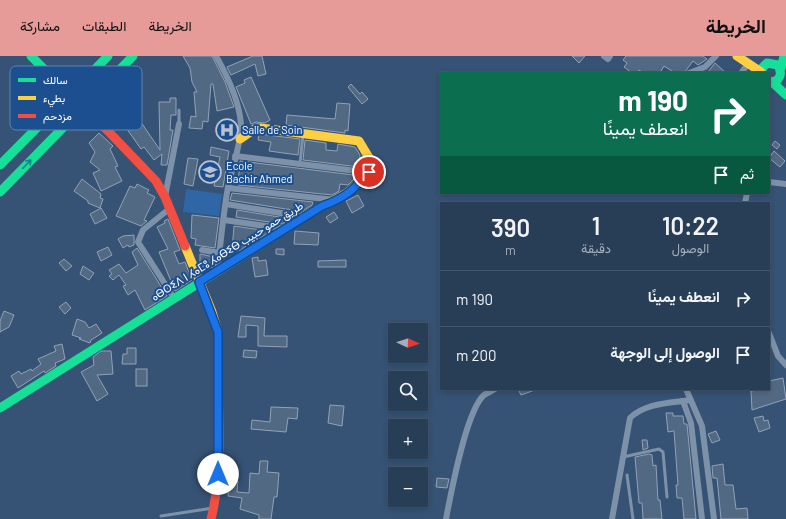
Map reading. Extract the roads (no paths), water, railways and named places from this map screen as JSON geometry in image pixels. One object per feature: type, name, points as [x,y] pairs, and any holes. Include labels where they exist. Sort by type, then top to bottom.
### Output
[{"type":"main road","points":[[31,56],[42,66]]},
{"type":"main road","points":[[98,66],[108,56]]},
{"type":"main road","points":[[123,66],[133,56]]},
{"type":"main road","points":[[737,56],[760,72]]},
{"type":"main road","points":[[784,56],[783,73],[780,78],[771,82],[786,95]]},
{"type":"main road","points":[[761,72],[763,67],[769,60],[774,63],[783,73]]},
{"type":"main road","name":"ⴰⴱⵔⵉⴷ ⵏ ⵃⴰⵎⵓ ⵃⴰⴱⵉⴱ طريق حمو حبيب","points":[[0,408],[322,206],[337,200],[361,182],[365,172],[369,172],[371,161],[359,141],[256,128],[240,139]]},
{"type":"main road","points":[[0,165],[35,130]]},
{"type":"main road","points":[[0,192],[61,130]]},
{"type":"main road","points":[[107,130],[156,181],[165,197],[218,332],[218,474],[214,508],[211,519]]},
{"type":"street","points":[[216,56],[228,76],[235,95],[241,124],[240,139],[234,156],[228,188],[217,271]]},
{"type":"street","points":[[604,56],[608,59],[610,56]]},
{"type":"street","points":[[692,72],[705,68],[716,56]]},
{"type":"street","points":[[742,72],[748,64]]},
{"type":"street","points":[[165,197],[179,124]]},
{"type":"street","points":[[234,156],[365,172]]},
{"type":"street","points":[[770,182],[786,184]]},
{"type":"street","points":[[228,188],[337,200]]},
{"type":"street","points":[[226,204],[305,217]]},
{"type":"street","points":[[169,209],[143,230],[138,242],[174,298]]},
{"type":"street","points":[[224,220],[286,229]]},
{"type":"street","points":[[202,250],[220,253]]},
{"type":"street","points":[[770,336],[778,356],[786,365]]},
{"type":"street","points":[[446,519],[453,481],[472,416],[484,395],[493,390]]},
{"type":"street","points":[[686,390],[702,519]]},
{"type":"street","points":[[612,519],[630,418],[638,411],[650,406],[687,400]]},
{"type":"street","points":[[687,400],[702,426],[714,519]]},
{"type":"lane","points":[[179,110],[179,124]]},
{"type":"lane","points":[[300,163],[304,133]]},
{"type":"lane","points":[[622,457],[659,449],[663,452],[667,497]]},
{"type":"lane","points":[[627,476],[633,519]]},
{"type":"lane","points":[[161,516],[214,508]]},
{"type":"place","name":"Salle de Soin","points":[[227,130]]},
{"type":"place","name":"Ecole Bachir Ahmed","points":[[210,172]]}]
